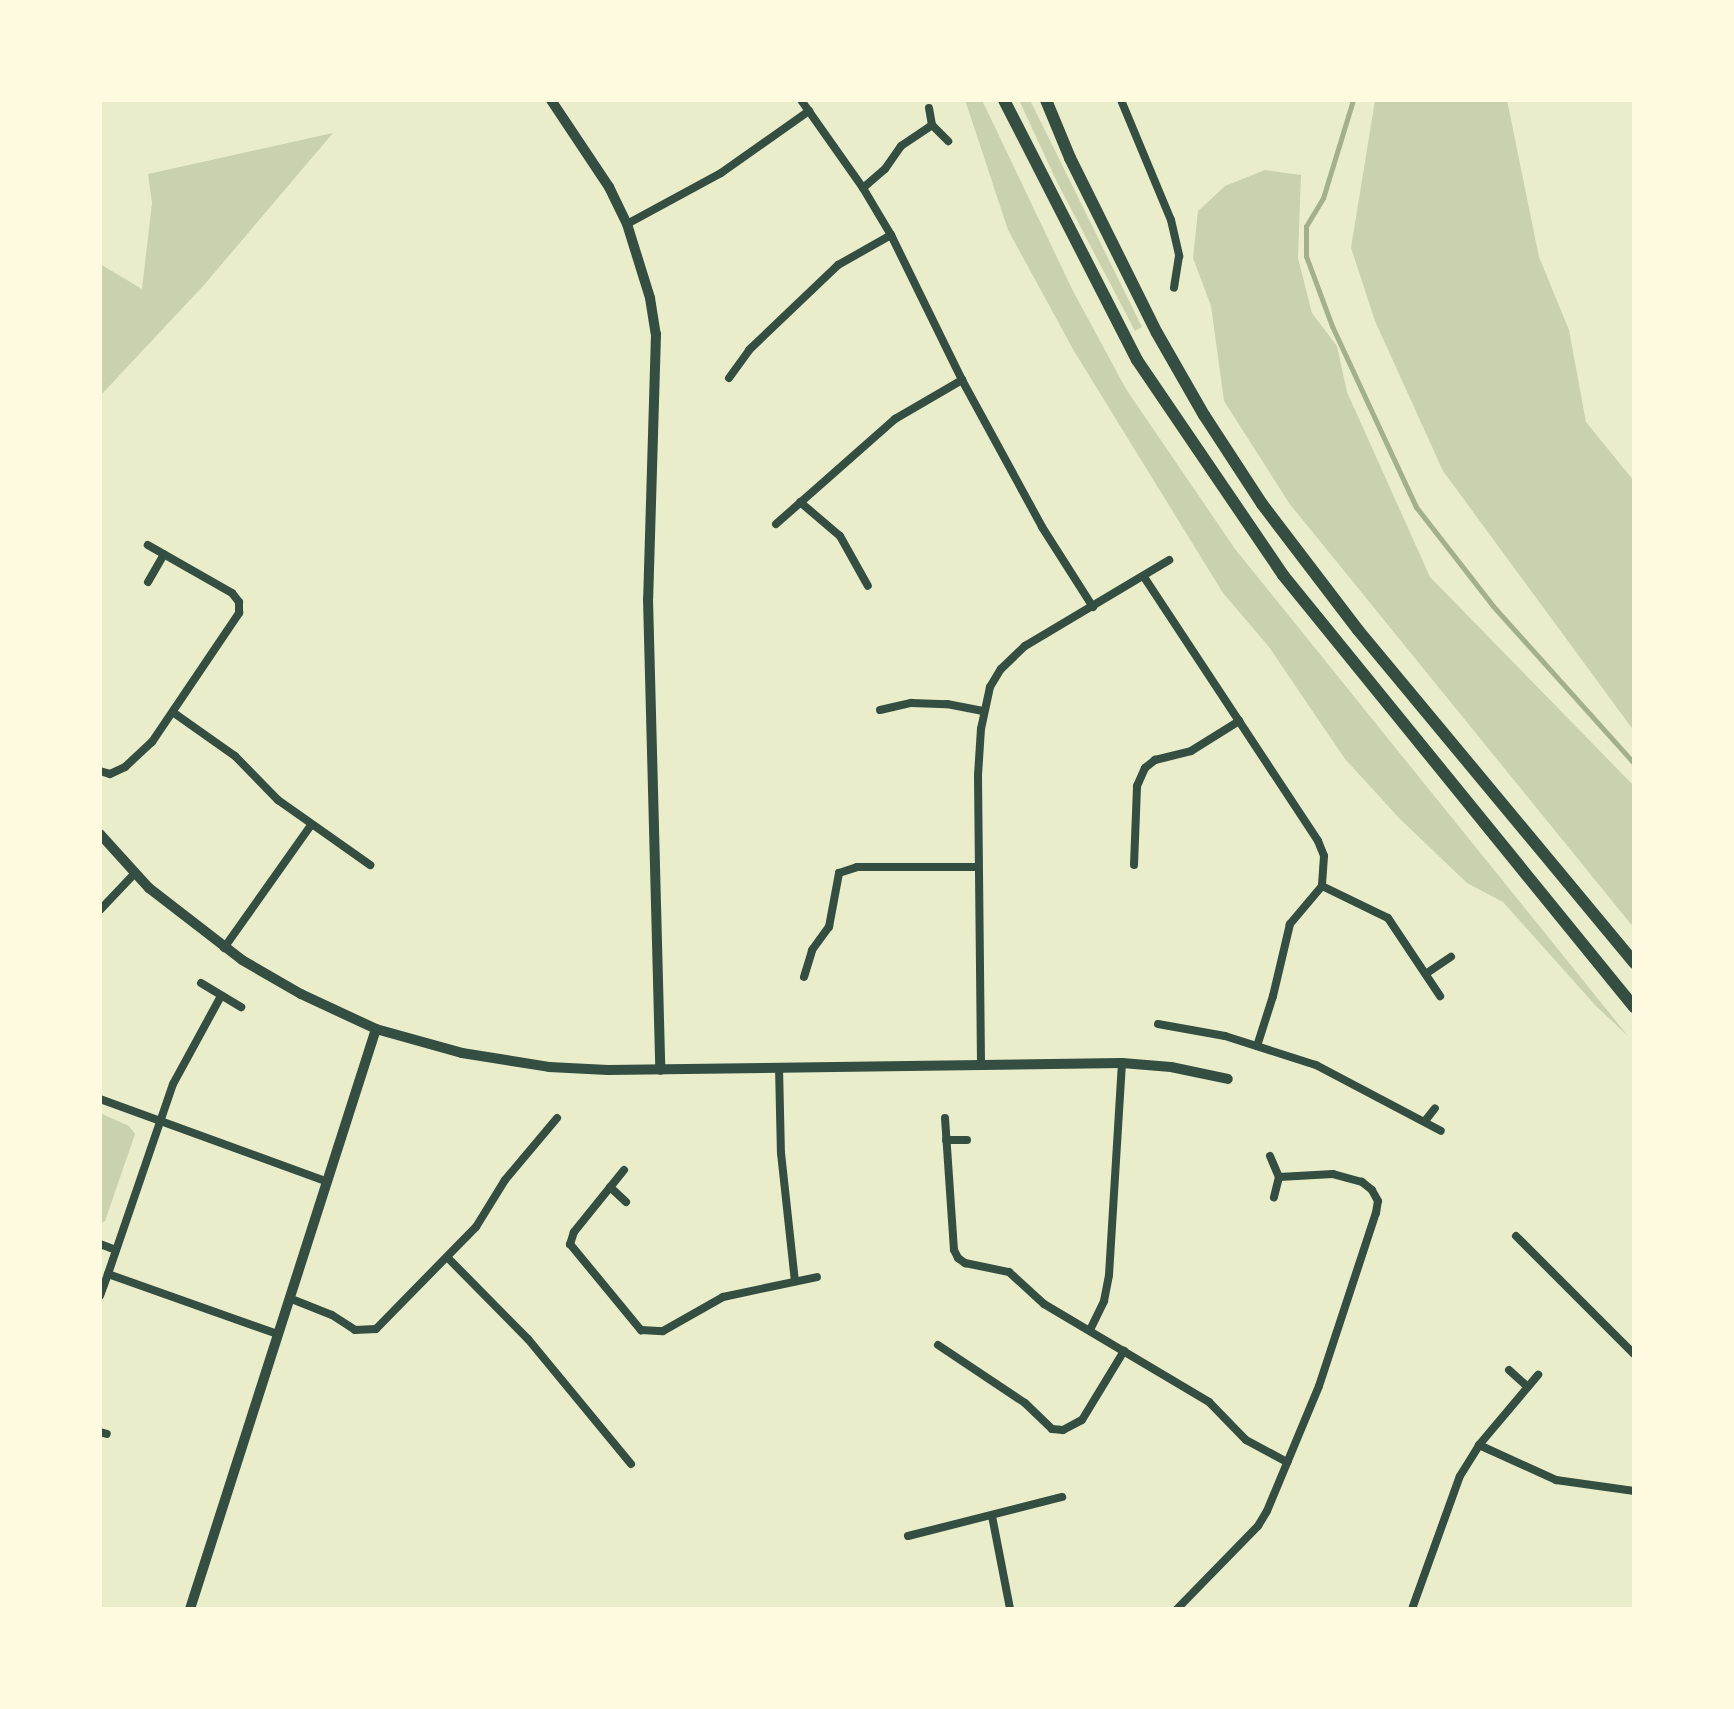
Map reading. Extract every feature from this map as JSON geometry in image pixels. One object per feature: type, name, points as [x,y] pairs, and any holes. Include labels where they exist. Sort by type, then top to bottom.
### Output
[{"type":"highway","points":[[1004,100],[1137,360],[1283,575],[1634,1007]]},
{"type":"highway","points":[[1043,100],[1157,333],[1204,415],[1262,504],[1358,630],[1634,963]]},
{"type":"street","points":[[551,100],[609,187],[627,224],[650,298],[657,347],[648,599],[660,1070]]},
{"type":"street","points":[[801,100],[863,188],[891,235],[962,380],[1042,527],[1093,607]]},
{"type":"street","points":[[1121,100],[1171,220],[1179,256],[1174,288]]},
{"type":"street","points":[[929,108],[932,125],[948,141]]},
{"type":"street","points":[[627,224],[721,173],[809,111]]},
{"type":"street","points":[[863,188],[888,166],[901,146],[932,125]]},
{"type":"street","points":[[729,378],[749,350],[838,265],[891,235]]},
{"type":"street","points":[[776,524],[907,410],[962,380]]},
{"type":"street","points":[[800,502],[840,536],[868,586]]},
{"type":"street","points":[[100,771],[110,774],[125,767],[144,751],[174,713],[236,621],[239,604],[232,593],[148,545]]},
{"type":"street","points":[[148,582],[164,554]]},
{"type":"street","points":[[981,1063],[978,775],[984,711],[990,687],[1007,662],[1037,638],[1169,560]]},
{"type":"street","points":[[1144,577],[1322,848],[1326,864],[1322,886],[1291,920],[1257,1046]]},
{"type":"street","points":[[880,710],[911,703],[947,704],[984,711]]},
{"type":"street","points":[[174,713],[235,756],[270,793],[311,825],[370,865]]},
{"type":"street","points":[[1134,865],[1137,786],[1145,768],[1155,760],[1191,751],[1239,721]]},
{"type":"street","points":[[224,948],[311,825]]},
{"type":"street","points":[[100,834],[134,874],[224,948],[301,994],[376,1029],[505,1062],[549,1067],[660,1070],[1122,1063],[1171,1067],[1228,1079]]},
{"type":"street","points":[[804,977],[812,950],[829,927],[839,873],[857,867],[978,867]]},
{"type":"street","points":[[100,910],[134,874]]},
{"type":"street","points":[[1322,886],[1388,918],[1440,996]]},
{"type":"street","points":[[1427,973],[1451,957]]},
{"type":"street","points":[[201,983],[241,1007]]},
{"type":"street","points":[[100,1296],[159,1120],[181,1065],[221,996]]},
{"type":"street","points":[[1158,1024],[1216,1034],[1333,1072],[1441,1131]]},
{"type":"street","points":[[190,1609],[376,1029]]},
{"type":"street","points":[[1090,1330],[1104,1301],[1109,1275],[1122,1063]]},
{"type":"street","points":[[779,1067],[781,1153],[795,1281]]},
{"type":"street","points":[[100,1099],[325,1181]]},
{"type":"street","points":[[1425,1121],[1435,1108]]},
{"type":"street","points":[[289,1298],[332,1315],[355,1330],[376,1329],[481,1220],[505,1180],[557,1118]]},
{"type":"street","points":[[945,1118],[954,1250],[958,1258],[965,1263],[1009,1272],[1044,1304],[1209,1402],[1258,1449],[1287,1462]]},
{"type":"street","points":[[946,1140],[967,1140]]},
{"type":"street","points":[[1270,1156],[1279,1177],[1274,1197]]},
{"type":"street","points":[[624,1170],[572,1233],[571,1246],[641,1330],[661,1332],[723,1297],[817,1277]]},
{"type":"street","points":[[1177,1609],[1258,1526],[1319,1386],[1378,1201],[1372,1190],[1362,1182],[1333,1174],[1279,1177]]},
{"type":"street","points":[[610,1187],[626,1202]]},
{"type":"street","points":[[1516,1236],[1634,1354]]},
{"type":"street","points":[[100,1244],[116,1250]]},
{"type":"street","points":[[447,1257],[528,1339],[631,1464]]},
{"type":"street","points":[[108,1274],[277,1334]]},
{"type":"street","points":[[938,1345],[1025,1403],[1052,1429],[1063,1430],[1082,1420],[1124,1351]]},
{"type":"street","points":[[1509,1370],[1528,1387]]},
{"type":"street","points":[[1412,1609],[1460,1476],[1479,1445],[1538,1375]]},
{"type":"street","points":[[1479,1445],[1556,1480],[1634,1491]]},
{"type":"street","points":[[908,1536],[1062,1497]]},
{"type":"street","points":[[992,1516],[1010,1609]]},
{"type":"green space","points":[[965,100],[982,100],[1073,291],[1126,389],[1235,549],[1628,1036],[1595,1005],[1503,902],[1467,883],[1400,819],[1345,759],[1269,647],[1223,593],[1074,351],[1008,230]]},
{"type":"green space","points":[[1019,100],[1030,100],[1142,327],[1135,331],[1057,182]]},
{"type":"green space","points":[[1375,100],[1507,100],[1539,257],[1569,330],[1586,422],[1634,481],[1634,731],[1443,471],[1375,321],[1351,248]]},
{"type":"green space","points":[[333,133],[204,285],[100,396],[100,264],[142,289],[152,203],[148,174]]},
{"type":"green space","points":[[1265,170],[1301,175],[1298,258],[1312,313],[1337,346],[1347,392],[1430,577],[1634,786],[1634,928],[1289,503],[1224,401],[1211,306],[1193,258],[1198,211],[1225,186]]},
{"type":"green space","points":[[100,1113],[129,1126],[135,1134],[105,1221],[100,1223]]},
{"type":"waterway","points":[[1353,100],[1323,198],[1306,226],[1306,256],[1332,326],[1416,507],[1493,606],[1634,763]]}]
